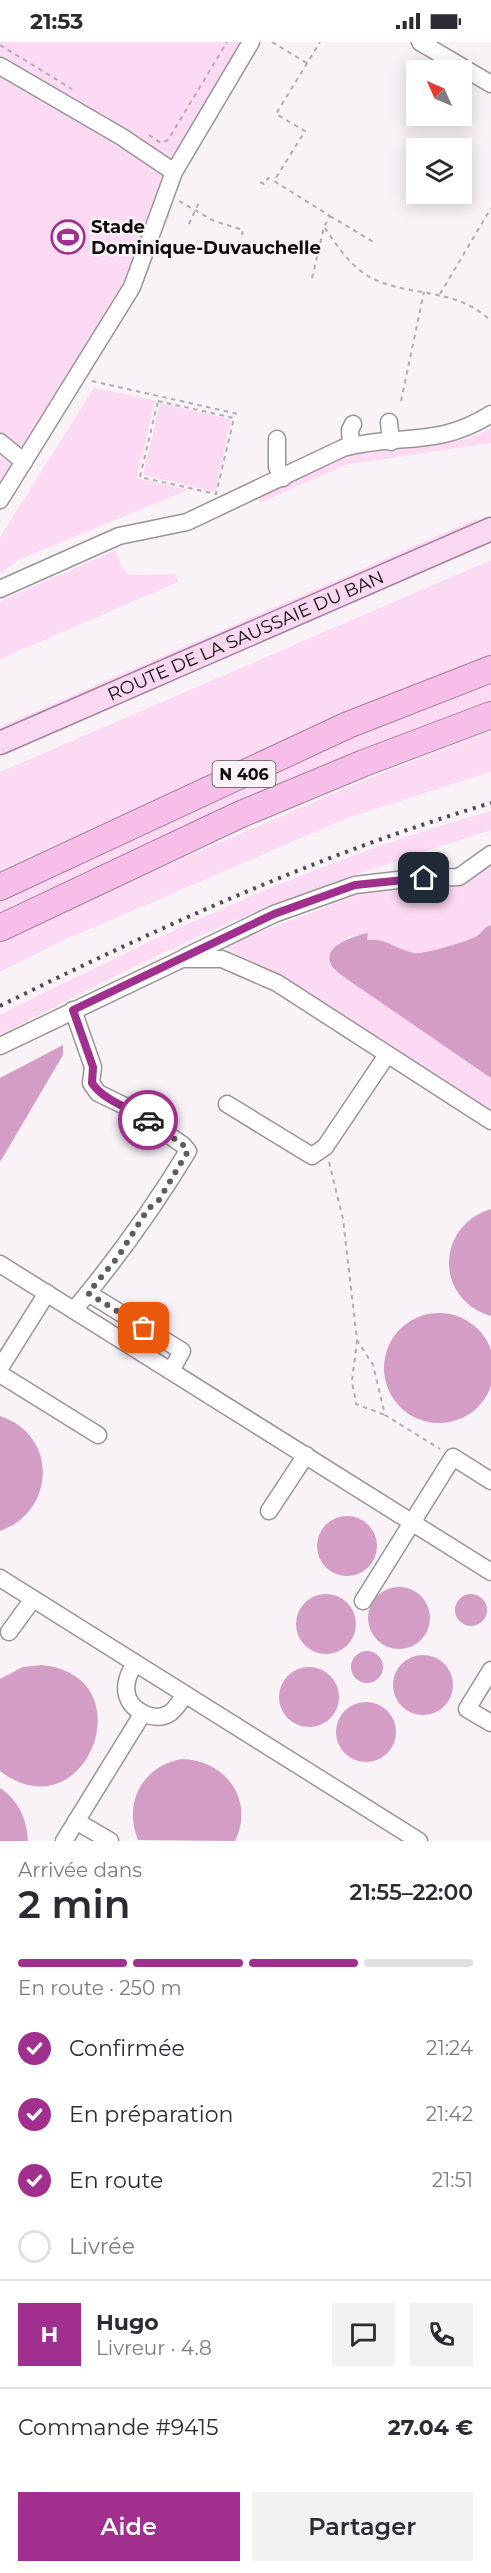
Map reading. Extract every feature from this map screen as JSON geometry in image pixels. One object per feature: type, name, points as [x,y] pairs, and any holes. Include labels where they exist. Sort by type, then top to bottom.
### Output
[{"type":"highway","name":"N 406","points":[[0,887],[348,725],[491,669]]},
{"type":"highway","name":"N 406","points":[[0,928],[239,815],[364,763],[491,715]]},
{"type":"main road","name":"ROUTE DE LA SAUSSAIE DU BAN","points":[[0,743],[491,529]]},
{"type":"street","points":[[0,500],[132,286],[174,172],[251,42]]},
{"type":"street","points":[[420,42],[491,84]]},
{"type":"street","points":[[0,66],[122,137],[174,172]]},
{"type":"street","points":[[0,589],[119,537],[187,522],[351,446],[446,436],[463,430],[491,414]]},
{"type":"street","points":[[389,422],[391,442]]},
{"type":"street","points":[[351,446],[350,430],[353,424]]},
{"type":"street","points":[[277,439],[277,467],[283,478]]},
{"type":"street","points":[[0,442],[24,462]]},
{"type":"street","points":[[0,1046],[274,914],[355,885],[406,879],[459,877],[491,854]]},
{"type":"street","points":[[182,959],[222,959],[278,983],[491,1121]]},
{"type":"street","points":[[73,1010],[93,1067],[92,1083],[98,1093],[131,1109],[183,1145],[188,1151],[159,1200],[148,1209],[118,1257],[74,1310]]},
{"type":"street","points":[[227,1104],[312,1156],[325,1147],[387,1054]]},
{"type":"street","points":[[0,1264],[491,1572]]},
{"type":"street","points":[[0,1368],[46,1293]]},
{"type":"street","points":[[88,1293],[182,1351],[171,1371]]},
{"type":"street","points":[[0,1374],[98,1435]]},
{"type":"street","points":[[269,1511],[306,1455]]},
{"type":"street","points":[[363,1601],[453,1457],[491,1481]]},
{"type":"street","points":[[0,1578],[419,1841]]},
{"type":"street","points":[[9,1632],[33,1599]]},
{"type":"street","points":[[134,1664],[127,1679],[127,1694],[131,1704],[143,1713],[156,1718],[168,1714],[185,1695]]},
{"type":"street","points":[[491,1670],[467,1709],[491,1723]]},
{"type":"street","points":[[64,1841],[143,1713]]},
{"type":"street","points":[[76,1821],[110,1841]]},
{"type":"path","points":[[141,130],[161,143],[168,140],[227,42]]},
{"type":"path","points":[[272,42],[308,64]]},
{"type":"path","points":[[274,182],[305,131],[276,114],[320,42]]},
{"type":"path","points":[[0,45],[80,94]]},
{"type":"path","points":[[260,182],[264,184],[268,178],[375,243]]},
{"type":"path","points":[[166,194],[214,221],[243,230],[242,235]]},
{"type":"path","points":[[189,224],[200,200]]},
{"type":"path","points":[[440,294],[491,208]]},
{"type":"path","points":[[312,278],[324,227],[330,216]]},
{"type":"path","points":[[324,227],[349,259],[367,275],[399,288],[440,294],[471,305],[491,321]]},
{"type":"path","points":[[401,401],[424,291]]},
{"type":"path","points":[[74,377],[238,414]]},
{"type":"path","points":[[158,401],[234,418],[216,494],[140,477],[158,401]]},
{"type":"path","points":[[325,1147],[343,1219],[357,1340],[352,1381],[356,1404],[385,1415],[453,1457]]},
{"type":"path","points":[[357,1340],[373,1365],[385,1415]]},
{"type":"shaded area","points":[[0,42],[242,42],[165,182],[169,217],[138,288],[0,512]]},
{"type":"shaded area","points":[[94,388],[155,400],[137,478],[188,490],[18,560],[0,574],[0,537]]},
{"type":"shaded area","points":[[160,403],[231,419],[215,492],[143,475]]},
{"type":"shaded area","points":[[491,428],[491,443],[345,465],[260,503],[258,497],[343,456],[467,439]]},
{"type":"shaded area","points":[[476,519],[479,526],[0,736],[0,727]]},
{"type":"shaded area","points":[[116,550],[120,565],[130,575],[175,574],[178,582],[0,659],[0,601]]},
{"type":"shaded area","points":[[491,560],[491,655],[357,709],[0,870],[0,772]]},
{"type":"shaded area","points":[[491,676],[491,701],[331,766],[0,917],[0,895],[434,698]]},
{"type":"shaded area","points":[[491,731],[491,772],[350,817],[55,944],[0,972],[0,941],[151,872],[370,778]]},
{"type":"shaded area","points":[[491,811],[491,830],[337,881],[246,916],[153,958],[0,1035],[0,1015],[180,928],[240,901],[364,852]]},
{"type":"shaded area","points":[[491,862],[491,925],[477,936],[446,947],[415,954],[388,942],[367,940],[368,934],[350,936],[333,949],[330,965],[351,982],[491,1078],[491,1112],[332,1010],[223,946],[375,888]]},
{"type":"shaded area","points":[[491,925],[491,1078],[351,982],[330,962],[329,956],[336,946],[363,934],[368,933],[367,940],[386,942],[407,951],[419,953],[472,938]]},
{"type":"shaded area","points":[[63,1045],[63,1055],[0,1162],[0,1078]]},
{"type":"shaded area","points":[[491,1209],[491,1316],[473,1308],[460,1295],[452,1280],[449,1263],[452,1246],[460,1231],[473,1218]]},
{"type":"shaded area","points":[[439,1313],[460,1317],[478,1329],[490,1347],[492,1382],[490,1389],[478,1407],[460,1419],[439,1423],[418,1419],[400,1407],[388,1389],[384,1368],[388,1347],[400,1329],[418,1317]]},
{"type":"shaded area","points":[[0,1416],[19,1426],[32,1439],[40,1455],[43,1473],[40,1491],[32,1507],[18,1521],[0,1531]]},
{"type":"shaded area","points":[[347,1516],[368,1525],[377,1546],[368,1567],[347,1576],[326,1567],[317,1546],[326,1525]]},
{"type":"shaded area","points":[[399,1587],[421,1596],[430,1618],[421,1640],[399,1649],[377,1640],[368,1618],[377,1596]]},
{"type":"shaded area","points":[[320,1594],[332,1594],[343,1599],[351,1607],[356,1624],[354,1636],[343,1649],[332,1654],[320,1654],[309,1649],[301,1641],[296,1630],[296,1618],[301,1607],[309,1599]]},
{"type":"shaded area","points":[[471,1594],[483,1598],[487,1610],[483,1622],[471,1626],[459,1622],[455,1610],[459,1598]]},
{"type":"shaded area","points":[[367,1651],[379,1655],[383,1667],[379,1679],[367,1683],[355,1679],[351,1667],[355,1655]]},
{"type":"shaded area","points":[[417,1655],[429,1655],[440,1660],[448,1668],[453,1685],[451,1697],[440,1710],[429,1715],[417,1715],[406,1710],[398,1702],[393,1691],[393,1679],[398,1668],[406,1660]]},
{"type":"shaded area","points":[[42,1665],[74,1675],[92,1695],[98,1721],[93,1746],[79,1769],[57,1783],[31,1786],[0,1771],[0,1679],[23,1667]]},
{"type":"shaded area","points":[[303,1667],[315,1667],[331,1675],[337,1685],[339,1697],[337,1709],[331,1719],[315,1727],[303,1727],[287,1719],[279,1703],[279,1691],[287,1675]]},
{"type":"shaded area","points":[[360,1702],[372,1702],[383,1707],[391,1715],[396,1732],[394,1744],[383,1757],[372,1762],[360,1762],[349,1757],[341,1749],[336,1738],[336,1726],[341,1715],[349,1707]]},
{"type":"shaded area","points":[[182,1759],[198,1761],[212,1767],[233,1785],[239,1798],[241,1811],[240,1826],[235,1841],[138,1840],[133,1813],[139,1788],[156,1769]]},
{"type":"shaded area","points":[[0,1788],[17,1804],[26,1825],[28,1841],[0,1841]]},
{"type":"railway","points":[[0,1006],[180,920],[241,894],[364,845],[491,803]]},
{"type":"way so far","points":[[144,1328],[88,1293],[118,1257],[148,1209],[159,1200],[188,1151],[148,1120]]},
{"type":"place","name":"Stade Dominique-Duvauchelle","points":[[68,237]]},
{"type":"route","points":[[148,1120],[98,1093],[92,1083],[93,1067],[84,1036],[73,1010],[274,914],[355,885],[424,878]]}]
